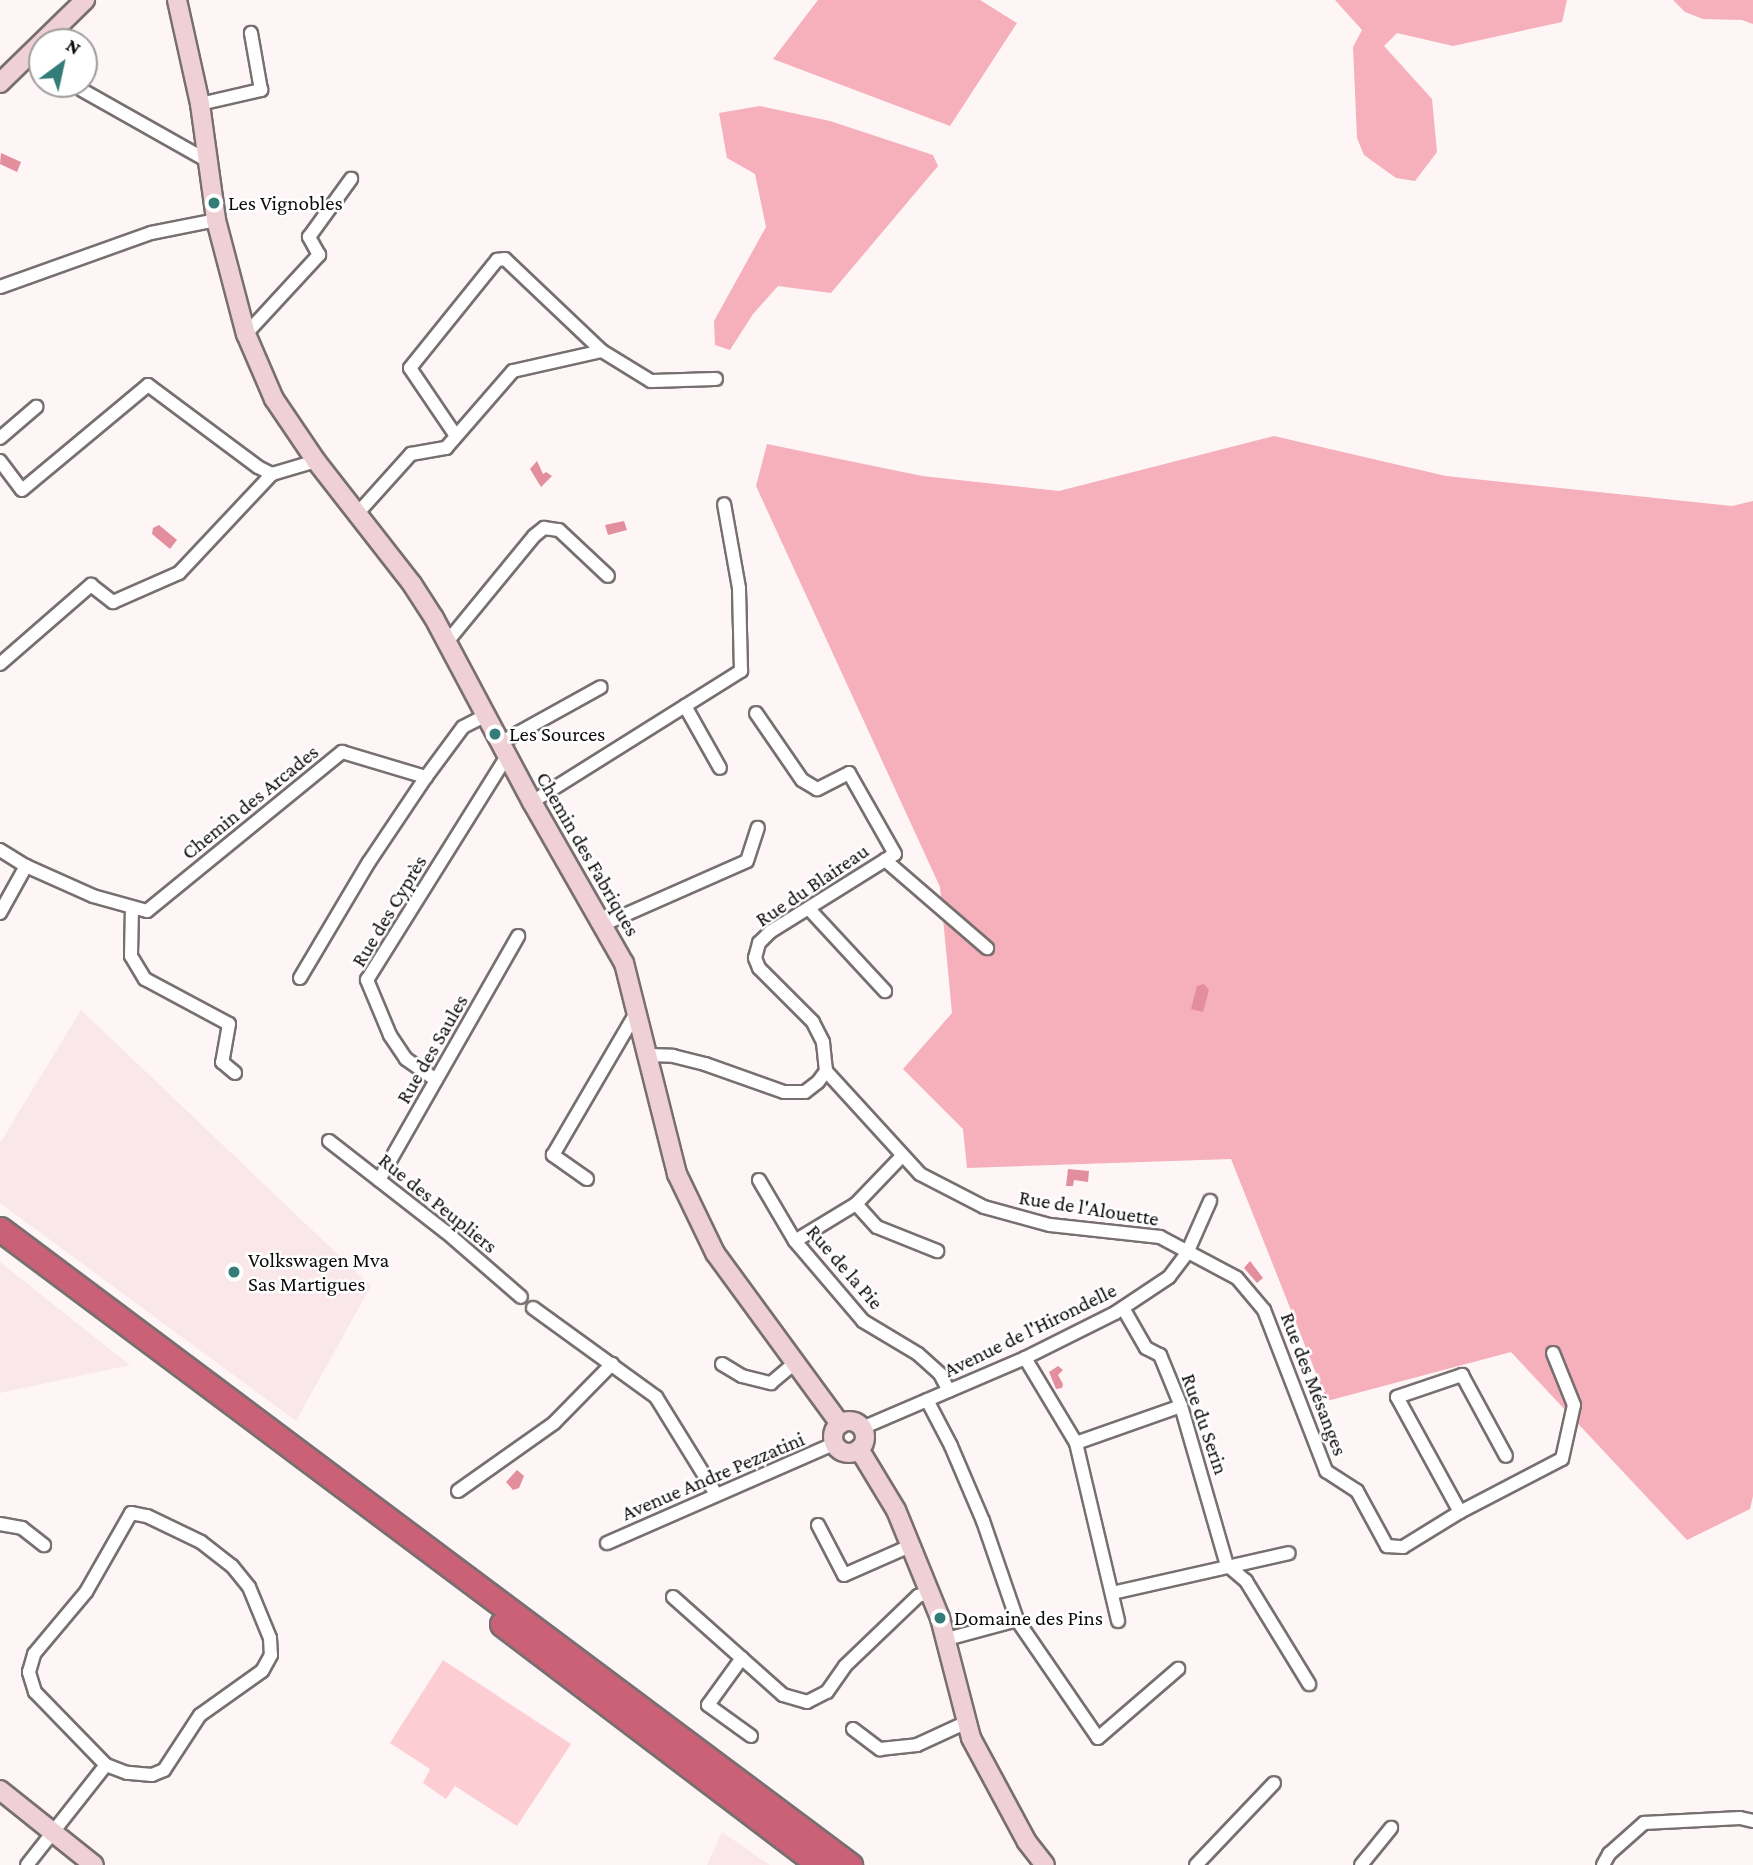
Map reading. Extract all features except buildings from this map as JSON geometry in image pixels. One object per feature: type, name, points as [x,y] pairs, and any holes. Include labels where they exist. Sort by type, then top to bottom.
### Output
[{"type":"highway","points":[[0,1229],[850,1865]]},
{"type":"highway","points":[[0,1248],[820,1865]]},
{"type":"street","points":[[0,83],[85,0]]},
{"type":"street","name":"Chemin des Fabriques","points":[[177,0],[200,104],[216,220],[246,334],[274,400],[316,461],[412,584],[624,963],[677,1174],[715,1253],[840,1424]]},
{"type":"street","points":[[200,104],[261,90],[251,33]]},
{"type":"street","points":[[96,98],[208,161]]},
{"type":"street","points":[[246,334],[319,255],[309,237],[351,179]]},
{"type":"street","points":[[0,287],[151,233],[216,220]]},
{"type":"street","points":[[456,436],[410,368],[496,260],[505,259],[602,351],[651,381],[716,379]]},
{"type":"street","points":[[357,514],[411,454],[446,448],[513,371],[602,351]]},
{"type":"street","points":[[0,461],[22,490],[148,385],[258,467],[272,474]]},
{"type":"street","points":[[0,438],[36,407]]},
{"type":"street","points":[[0,664],[91,585],[113,602],[179,573],[272,474],[316,461]]},
{"type":"street","points":[[532,802],[741,671],[739,588],[724,504]]},
{"type":"street","points":[[446,642],[534,536],[544,528],[559,530],[608,576]]},
{"type":"street","points":[[503,749],[601,687]]},
{"type":"street","points":[[685,706],[720,768]]},
{"type":"street","points":[[757,713],[803,780],[817,789],[849,773],[890,857],[987,948]]},
{"type":"street","points":[[300,978],[369,862],[426,777],[463,727],[485,716]]},
{"type":"street","name":"Rue des Cyprès","points":[[436,1080],[406,1059],[390,1035],[367,980],[503,749]]},
{"type":"street","name":"Chemin des Arcades","points":[[132,907],[147,911],[342,752],[426,777]]},
{"type":"street","points":[[602,925],[747,861],[758,828]]},
{"type":"street","points":[[0,850],[26,866],[93,896],[132,907],[131,956],[145,979],[229,1024],[222,1062],[235,1073]]},
{"type":"street","name":"Rue du Blaireau","points":[[826,1071],[823,1042],[813,1022],[759,968],[755,958],[759,943],[770,932],[890,857]]},
{"type":"street","points":[[0,913],[26,866]]},
{"type":"street","points":[[809,909],[885,991]]},
{"type":"street","name":"Rue des Saules","points":[[379,1180],[518,936]]},
{"type":"street","points":[[587,1179],[553,1155],[637,1011]]},
{"type":"street","points":[[649,1055],[673,1056],[705,1064],[784,1092],[805,1092],[826,1071]]},
{"type":"street","name":"Rue de l'Alouette","points":[[826,1071],[920,1174],[984,1208],[1049,1225],[1160,1237],[1187,1253]]},
{"type":"street","name":"Rue des Peupliers","points":[[329,1141],[521,1297]]},
{"type":"street","points":[[795,1241],[856,1204],[902,1156]]},
{"type":"street","name":"Rue de la Pie","points":[[759,1180],[795,1241],[863,1321],[918,1354],[940,1374],[949,1391]]},
{"type":"street","name":"Avenue de l'Hirondelle","points":[[862,1428],[1025,1358],[1123,1308],[1169,1277],[1187,1253],[1210,1201]]},
{"type":"street","points":[[856,1204],[877,1227],[937,1251]]},
{"type":"street","name":"Rue des Mésanges","points":[[1187,1253],[1237,1278],[1265,1310],[1326,1471],[1357,1491],[1387,1546],[1403,1547],[1461,1512]]},
{"type":"street","points":[[533,1308],[656,1397],[716,1494]]},
{"type":"street","name":"Rue du Serin","points":[[1123,1308],[1146,1348],[1160,1355],[1181,1406],[1227,1565]]},
{"type":"street","points":[[1506,1456],[1462,1375],[1397,1397],[1461,1512],[1562,1459],[1574,1405],[1553,1353]]},
{"type":"street","points":[[1025,1358],[1076,1443],[1118,1621]]},
{"type":"street","points":[[458,1491],[554,1423],[612,1364]]},
{"type":"street","points":[[722,1364],[742,1376],[771,1383],[794,1364]]},
{"type":"street","points":[[927,1400],[951,1446],[983,1521],[1017,1620],[1098,1738],[1178,1669]]},
{"type":"street","points":[[1076,1443],[1181,1406]]},
{"type":"street","points":[[849,1421],[862,1428],[865,1437],[859,1449],[845,1453],[835,1444],[834,1431],[840,1424],[849,1421]]},
{"type":"street","name":"Avenue Andre Pezzatini","points":[[607,1543],[835,1444]]},
{"type":"street","points":[[859,1449],[896,1510],[929,1592],[947,1639],[971,1738],[1027,1842],[1045,1865]]},
{"type":"street","points":[[131,1513],[147,1516],[201,1542],[232,1566],[249,1587],[270,1638],[271,1655],[262,1671],[206,1708],[164,1770],[152,1775],[140,1774],[106,1765],[35,1692],[29,1672],[34,1654],[86,1592],[131,1513]]},
{"type":"street","points":[[0,1524],[22,1528],[44,1545]]},
{"type":"street","points":[[818,1525],[844,1575],[910,1546]]},
{"type":"street","points":[[1112,1593],[1289,1553]]},
{"type":"street","points":[[1227,1565],[1246,1581],[1309,1684]]},
{"type":"street","points":[[673,1597],[783,1695],[807,1702],[827,1692],[845,1665],[918,1596],[929,1592]]},
{"type":"street","points":[[947,1639],[1017,1620]]},
{"type":"street","points":[[742,1658],[708,1705],[751,1736]]},
{"type":"street","points":[[853,1729],[880,1749],[917,1745],[967,1722]]},
{"type":"street","points":[[27,1865],[106,1765]]},
{"type":"street","points":[[1196,1865],[1274,1783]]},
{"type":"street","points":[[0,1790],[94,1865]]},
{"type":"street","points":[[1603,1865],[1618,1844],[1644,1823],[1740,1818],[1753,1821]]},
{"type":"street","points":[[1360,1865],[1391,1828]]},
{"type":"shaded area","points":[[818,0],[980,0],[1017,23],[950,126],[773,59]]},
{"type":"shaded area","points":[[1335,0],[1567,0],[1562,22],[1453,46],[1397,33],[1384,46],[1432,99],[1437,152],[1415,181],[1396,178],[1364,155],[1357,138],[1353,47],[1362,30]]},
{"type":"shaded area","points":[[1673,0],[1753,0],[1753,24],[1742,20],[1703,19],[1685,12]]},
{"type":"shaded area","points":[[760,106],[830,121],[933,155],[938,166],[831,293],[778,286],[753,314],[730,350],[715,345],[714,321],[766,227],[755,174],[727,158],[719,113]]},
{"type":"shaded area","points":[[1,153],[21,162],[17,172],[0,164]]},
{"type":"shaded area","points":[[1274,436],[1446,476],[1732,506],[1753,501],[1753,1496],[1750,1509],[1687,1540],[1511,1352],[1327,1401],[1231,1159],[967,1168],[963,1129],[903,1069],[952,1013],[940,887],[756,486],[767,444],[922,476],[1059,491]]},
{"type":"shaded area","points":[[537,461],[543,474],[546,472],[552,476],[541,487],[530,469]]},
{"type":"shaded area","points":[[624,521],[627,530],[608,535],[605,525]]},
{"type":"shaded area","points":[[159,525],[177,540],[170,549],[152,534],[153,528]]},
{"type":"shaded area","points":[[1204,984],[1209,990],[1203,1012],[1191,1009],[1197,986]]},
{"type":"shaded area","points":[[81,1010],[371,1286],[296,1421],[0,1203],[0,1143]]},
{"type":"shaded area","points":[[1068,1169],[1089,1171],[1088,1182],[1074,1180],[1073,1186],[1066,1186]]},
{"type":"shaded area","points":[[1250,1261],[1263,1278],[1257,1283],[1244,1268]]},
{"type":"shaded area","points":[[0,1262],[107,1347],[130,1365],[0,1393]]},
{"type":"shaded area","points":[[1058,1366],[1063,1370],[1058,1375],[1063,1384],[1062,1388],[1056,1389],[1049,1372]]},
{"type":"shaded area","points":[[517,1470],[524,1476],[519,1488],[513,1490],[506,1482]]},
{"type":"shaded area","points":[[443,1660],[571,1744],[517,1826],[455,1786],[446,1799],[423,1783],[430,1769],[390,1743]]},
{"type":"shaded area","points":[[722,1832],[770,1865],[707,1865]]},
{"type":"place","name":"Les Vignobles","points":[[214,203]]},
{"type":"place","name":"Les Sources","points":[[495,734]]},
{"type":"place","name":"Volkswagen Mva Sas Martigues","points":[[234,1272]]},
{"type":"place","name":"Domaine des Pins","points":[[940,1618]]}]
